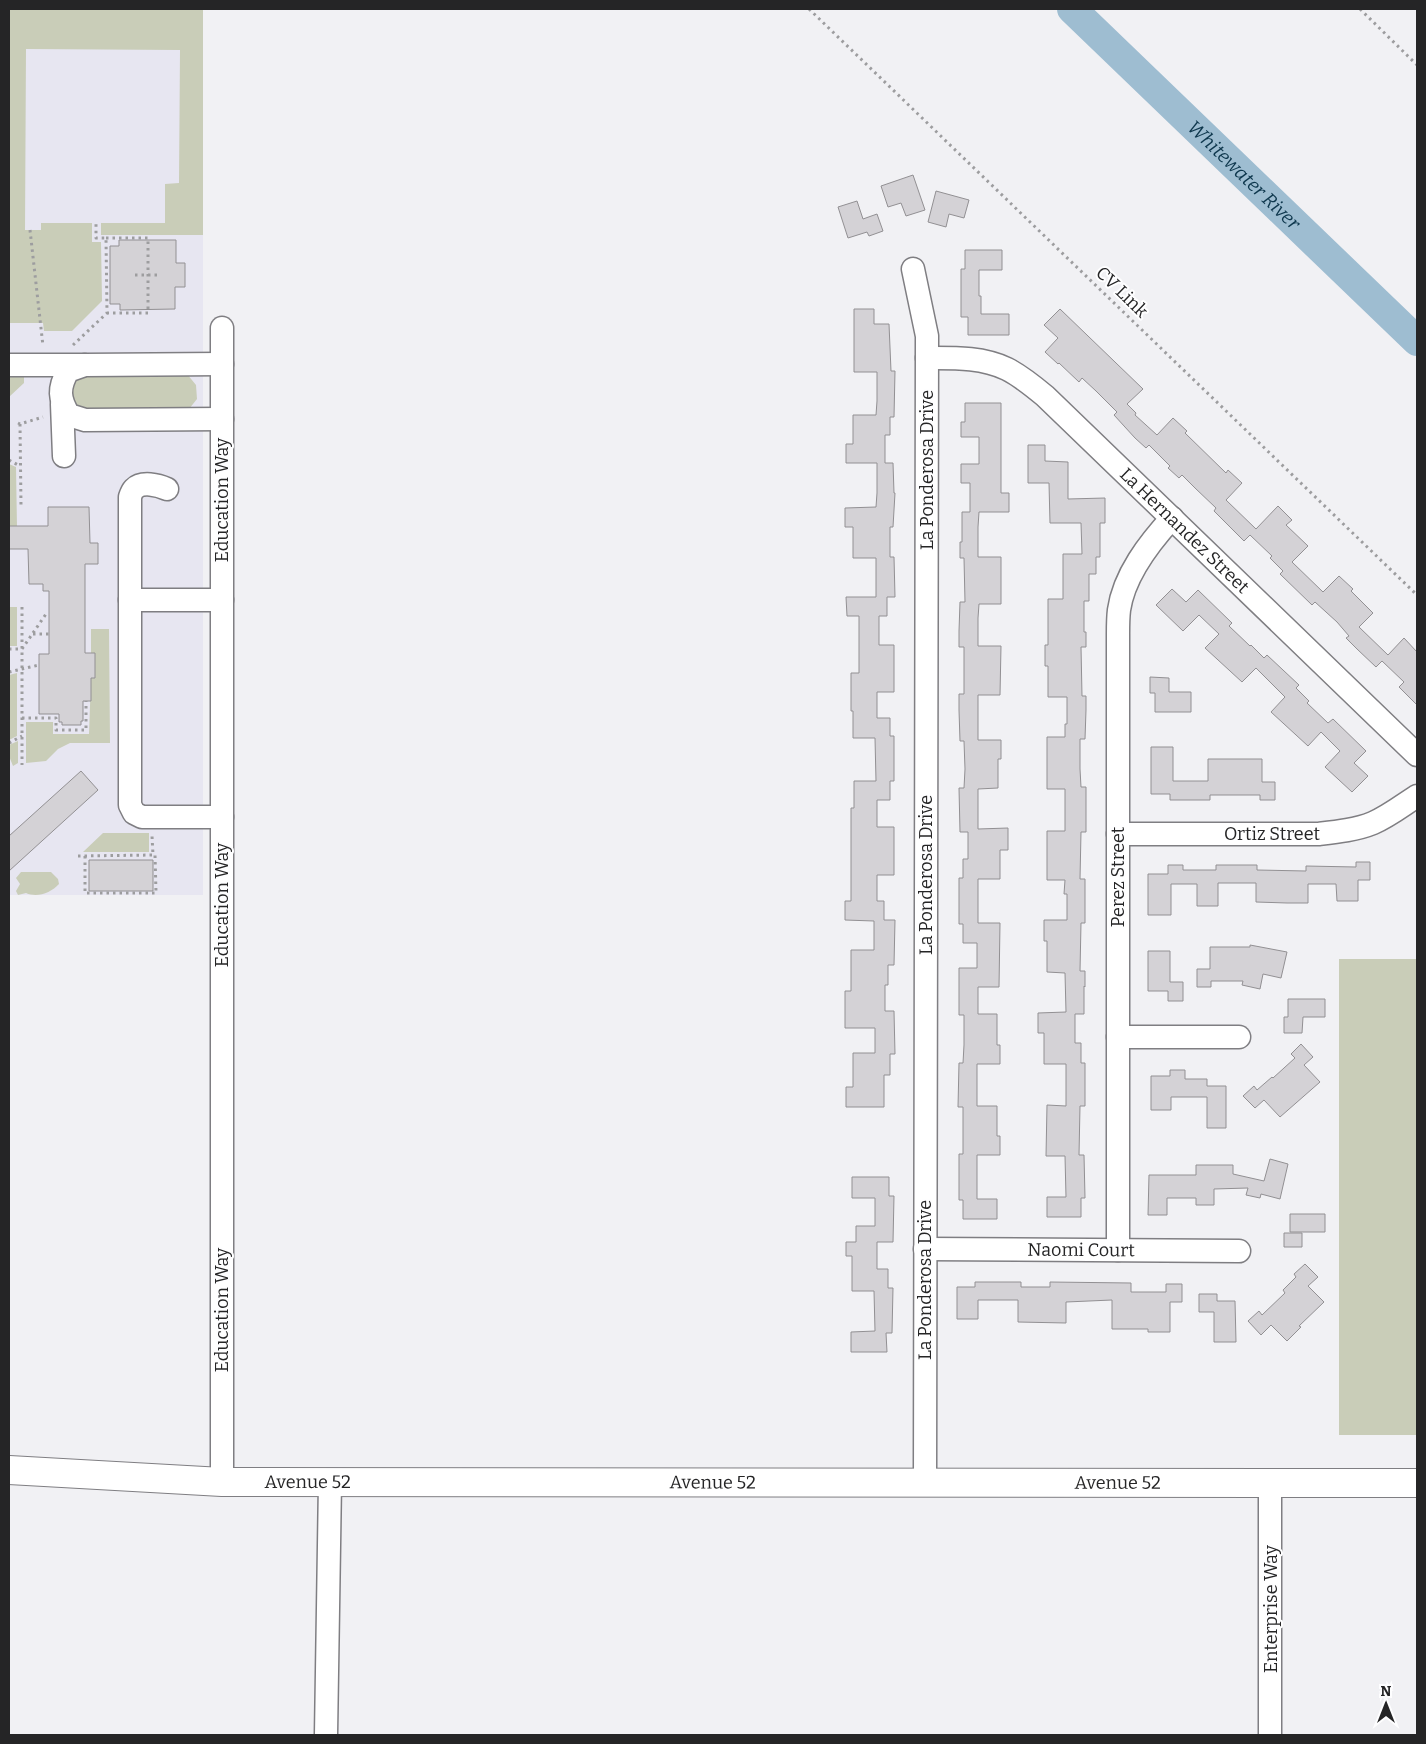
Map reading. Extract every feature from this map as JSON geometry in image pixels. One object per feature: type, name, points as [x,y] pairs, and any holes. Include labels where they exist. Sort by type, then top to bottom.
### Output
[{"type":"main road","name":"Avenue 52","points":[[9,1470],[222,1482],[1417,1482]]},
{"type":"street","name":"La Ponderosa Drive","points":[[913,269],[927,336],[925,1482]]},
{"type":"street","name":"Education Way","points":[[222,328],[222,1482]]},
{"type":"street","points":[[9,365],[46,352],[85,365],[222,364]]},
{"type":"street","name":"La Hernandez Street","points":[[927,358],[957,358],[983,361],[1007,369],[1027,381],[1045,396],[1417,755]]},
{"type":"street","points":[[64,456],[57,409],[62,380],[68,371],[85,365]]},
{"type":"street","points":[[57,409],[86,420],[222,419]]},
{"type":"street","points":[[167,489],[158,485],[142,485],[134,489],[130,497],[130,805],[134,813],[142,817],[222,817]]},
{"type":"street","name":"Perez Street","points":[[1118,1250],[1119,608],[1138,560],[1153,539],[1172,518]]},
{"type":"street","points":[[130,600],[222,600]]},
{"type":"street","name":"Ortiz Street","points":[[1118,834],[1327,833],[1372,823],[1417,796]]},
{"type":"street","points":[[1118,1037],[1239,1037]]},
{"type":"street","name":"Naomi Court","points":[[925,1249],[1239,1252]]},
{"type":"street","points":[[326,1735],[330,1482]]},
{"type":"street","name":"Enterprise Way","points":[[1270,1482],[1270,1735]]},
{"type":"path","name":"CV Link","points":[[809,9],[1417,595]]},
{"type":"path","points":[[1360,9],[1417,65]]},
{"type":"path","points":[[66,345],[74,344],[107,313],[148,313],[148,238],[96,238],[96,223]]},
{"type":"path","points":[[30,230],[46,352]]},
{"type":"path","points":[[106,238],[107,313]]},
{"type":"path","points":[[135,275],[160,275]]},
{"type":"path","points":[[21,507],[19,424],[57,409]]},
{"type":"path","points":[[9,460],[20,466]]},
{"type":"path","points":[[22,607],[22,765]]},
{"type":"path","points":[[22,649],[46,614]]},
{"type":"path","points":[[33,634],[49,634]]},
{"type":"path","points":[[9,649],[22,649]]},
{"type":"path","points":[[9,672],[39,665]]},
{"type":"path","points":[[22,718],[56,718],[56,730],[86,730],[86,701]]},
{"type":"path","points":[[9,743],[22,736]]},
{"type":"path","points":[[85,856],[85,893],[156,893],[155,855],[153,855],[152,833]]},
{"type":"path","points":[[78,856],[153,855]]},
{"type":"shaded area","points":[[9,9],[203,9],[203,895],[9,895]]},
{"type":"green space","points":[[9,9],[203,9],[203,235],[101,235],[101,223],[165,223],[165,184],[179,183],[180,50],[26,49],[25,230],[41,230],[41,223],[92,223],[92,242],[101,242],[102,301],[72,331],[44,331],[43,323],[9,323]]},
{"type":"green space","points":[[187,374],[196,385],[197,399],[189,409],[82,409],[78,407],[72,395],[71,384],[80,376]]},
{"type":"green space","points":[[9,375],[24,375],[24,383],[9,397]]},
{"type":"green space","points":[[9,464],[16,467],[17,527],[9,527]]},
{"type":"green space","points":[[9,607],[17,607],[17,646],[9,646]]},
{"type":"green space","points":[[91,629],[109,629],[110,743],[70,743],[58,749],[46,761],[26,763],[26,722],[53,722],[53,734],[89,734],[91,678],[95,678],[95,654],[91,653]]},
{"type":"green space","points":[[17,673],[17,736],[9,740],[9,675]]},
{"type":"green space","points":[[18,741],[18,763],[13,766],[9,756],[9,745]]},
{"type":"green space","points":[[103,833],[149,833],[149,852],[83,852]]},
{"type":"green space","points":[[21,872],[51,872],[58,879],[59,884],[44,894],[26,893],[18,895],[16,891],[20,884],[16,878]]},
{"type":"green space","points":[[1339,959],[1417,959],[1417,1435],[1339,1435]]},
{"type":"building","points":[[913,175],[925,210],[906,216],[901,203],[888,207],[881,186]]},
{"type":"building","points":[[936,191],[969,200],[964,218],[949,214],[946,227],[928,222]]},
{"type":"building","points":[[857,201],[863,219],[877,214],[883,231],[869,236],[867,232],[848,238],[838,207]]},
{"type":"building","points":[[119,240],[176,240],[176,263],[185,263],[185,287],[175,287],[175,309],[120,310],[120,304],[110,304],[110,246],[119,246]]},
{"type":"building","points":[[965,250],[1002,250],[1002,270],[979,270],[979,296],[981,296],[981,314],[1009,314],[1009,335],[968,335],[968,317],[961,317],[961,269],[965,269]]},
{"type":"building","points":[[854,309],[874,309],[874,324],[889,324],[891,371],[895,371],[894,417],[890,417],[890,435],[885,435],[885,463],[893,463],[895,493],[893,527],[890,527],[890,557],[894,557],[895,597],[887,597],[887,616],[879,616],[879,645],[894,645],[894,692],[877,692],[877,718],[890,718],[890,736],[894,736],[894,781],[890,781],[890,800],[877,800],[877,827],[894,827],[894,875],[877,875],[877,901],[884,901],[884,920],[895,920],[894,965],[888,965],[888,985],[885,985],[885,1011],[894,1011],[895,1054],[890,1054],[890,1075],[884,1075],[884,1107],[846,1107],[846,1087],[853,1087],[853,1053],[875,1053],[875,1028],[845,1028],[845,991],[851,991],[851,950],[874,950],[874,921],[845,920],[845,901],[851,901],[851,808],[854,808],[854,781],[876,781],[875,738],[853,738],[853,711],[851,711],[851,673],[859,673],[859,616],[847,616],[846,597],[876,597],[876,558],[853,558],[853,527],[845,527],[845,508],[876,507],[877,493],[877,463],[846,463],[846,444],[853,444],[853,415],[876,415],[877,401],[877,372],[854,372]]},
{"type":"building","points":[[1060,309],[1143,389],[1127,404],[1136,413],[1135,415],[1157,435],[1173,418],[1187,431],[1185,433],[1226,473],[1228,470],[1242,483],[1226,500],[1256,529],[1278,506],[1292,520],[1286,525],[1308,546],[1292,562],[1323,592],[1339,576],[1353,589],[1351,591],[1373,613],[1359,627],[1388,655],[1404,638],[1417,652],[1417,705],[1399,687],[1404,682],[1382,661],[1376,667],[1357,649],[1346,638],[1349,636],[1337,622],[1315,602],[1312,605],[1280,574],[1283,571],[1270,558],[1272,556],[1250,535],[1244,541],[1214,511],[1216,508],[1182,475],[1179,478],[1149,445],[1146,448],[1135,438],[1114,415],[1117,412],[1096,391],[1082,378],[1079,382],[1045,352],[1058,338],[1044,325]]},
{"type":"building","points":[[965,403],[1001,403],[1001,493],[1009,493],[1009,512],[979,512],[978,527],[978,557],[1001,557],[1001,604],[979,604],[978,618],[978,646],[1001,646],[1000,695],[978,695],[978,740],[1001,740],[1001,759],[998,759],[998,788],[978,789],[978,829],[1008,828],[1008,850],[1000,850],[1000,879],[978,879],[978,923],[1000,923],[999,987],[978,987],[978,1014],[997,1014],[997,1045],[1000,1045],[1000,1064],[977,1064],[977,1106],[997,1106],[997,1136],[1000,1136],[1000,1155],[977,1155],[977,1199],[997,1199],[997,1219],[963,1219],[963,1200],[959,1200],[959,1154],[963,1154],[963,1107],[958,1107],[959,1063],[963,1063],[964,1015],[959,1015],[959,968],[977,968],[977,943],[963,943],[963,924],[959,924],[959,878],[963,878],[963,859],[968,859],[968,832],[960,832],[959,788],[964,788],[965,769],[964,741],[960,741],[959,710],[959,694],[964,694],[964,647],[959,647],[959,631],[960,602],[965,602],[964,558],[960,558],[960,542],[962,542],[962,512],[970,512],[970,483],[961,483],[961,464],[979,464],[979,437],[961,437],[961,422],[965,422]]},
{"type":"building","points":[[1028,445],[1045,445],[1045,461],[1068,462],[1068,499],[1105,498],[1105,523],[1100,523],[1100,557],[1096,557],[1096,574],[1089,574],[1089,601],[1084,601],[1086,647],[1081,647],[1082,696],[1086,696],[1086,710],[1085,739],[1080,739],[1080,769],[1081,787],[1086,787],[1086,832],[1081,832],[1080,879],[1085,879],[1085,923],[1081,923],[1080,971],[1085,971],[1085,987],[1084,1014],[1075,1014],[1075,1043],[1081,1043],[1081,1063],[1085,1063],[1085,1106],[1080,1106],[1079,1155],[1084,1155],[1085,1198],[1081,1198],[1081,1217],[1047,1217],[1047,1197],[1066,1197],[1065,1156],[1046,1156],[1047,1105],[1066,1106],[1066,1064],[1044,1064],[1044,1033],[1038,1033],[1038,1013],[1066,1012],[1065,973],[1047,972],[1047,941],[1044,941],[1044,920],[1067,920],[1067,894],[1064,894],[1065,880],[1047,880],[1047,831],[1065,831],[1065,789],[1047,789],[1047,737],[1065,737],[1067,697],[1048,697],[1048,666],[1045,666],[1045,645],[1048,645],[1048,599],[1063,599],[1063,554],[1082,554],[1081,523],[1050,523],[1049,483],[1028,483]]},
{"type":"building","points":[[48,507],[89,507],[90,543],[98,543],[98,564],[85,564],[85,653],[95,653],[95,678],[91,678],[91,701],[83,701],[83,721],[81,721],[81,725],[62,725],[62,722],[59,722],[59,714],[39,714],[39,654],[49,654],[49,591],[43,591],[43,584],[29,584],[28,549],[9,549],[9,526],[48,526]]},
{"type":"building","points":[[1172,589],[1186,602],[1198,590],[1232,623],[1229,626],[1250,646],[1264,658],[1267,655],[1299,685],[1296,688],[1309,701],[1307,703],[1328,723],[1333,719],[1366,751],[1354,763],[1368,776],[1352,792],[1325,767],[1340,751],[1321,732],[1308,746],[1271,712],[1285,697],[1256,668],[1242,682],[1205,648],[1219,634],[1199,615],[1183,631],[1156,605]]},
{"type":"building","points":[[1150,677],[1169,678],[1169,692],[1191,692],[1191,712],[1155,712],[1155,693],[1150,693]]},
{"type":"building","points":[[1151,747],[1173,747],[1173,781],[1208,781],[1208,759],[1262,759],[1262,782],[1275,782],[1275,800],[1260,800],[1260,795],[1210,795],[1210,800],[1170,800],[1170,794],[1151,794]]},
{"type":"building","points":[[81,771],[98,790],[9,871],[9,836]]},
{"type":"building","points":[[89,860],[153,860],[153,891],[89,891]]},
{"type":"building","points":[[1356,862],[1370,862],[1370,880],[1358,880],[1358,901],[1337,901],[1336,884],[1308,884],[1308,903],[1287,903],[1256,902],[1256,883],[1218,883],[1218,906],[1197,906],[1197,884],[1171,884],[1171,915],[1148,915],[1148,874],[1168,874],[1168,865],[1183,865],[1183,870],[1216,870],[1216,865],[1257,865],[1257,870],[1306,871],[1306,866],[1356,867]]},
{"type":"building","points":[[1250,945],[1287,952],[1281,978],[1263,974],[1260,989],[1242,985],[1243,981],[1211,981],[1211,987],[1197,987],[1197,969],[1210,969],[1210,947],[1250,947]]},
{"type":"building","points":[[1148,951],[1170,951],[1170,982],[1183,982],[1183,1001],[1168,1001],[1168,991],[1148,991]]},
{"type":"building","points":[[1288,999],[1325,999],[1325,1017],[1303,1017],[1302,1033],[1284,1033],[1284,1017],[1288,1017]]},
{"type":"building","points":[[1301,1044],[1313,1057],[1304,1065],[1320,1082],[1280,1117],[1264,1100],[1255,1108],[1243,1096],[1254,1086],[1257,1090],[1273,1078],[1295,1058],[1291,1054]]},
{"type":"building","points":[[1170,1070],[1185,1070],[1185,1079],[1207,1079],[1207,1086],[1226,1086],[1226,1128],[1207,1128],[1207,1097],[1171,1097],[1171,1110],[1151,1110],[1151,1076],[1170,1076]]},
{"type":"building","points":[[1270,1159],[1288,1164],[1280,1199],[1261,1194],[1260,1198],[1246,1195],[1248,1188],[1214,1189],[1214,1205],[1196,1205],[1196,1198],[1167,1198],[1167,1215],[1148,1215],[1149,1175],[1196,1175],[1196,1165],[1233,1165],[1233,1174],[1264,1181]]},
{"type":"building","points":[[852,1177],[889,1177],[889,1196],[894,1196],[893,1242],[877,1242],[877,1269],[888,1269],[888,1288],[893,1288],[892,1333],[886,1333],[887,1352],[851,1352],[851,1332],[875,1331],[874,1291],[852,1291],[852,1256],[846,1256],[846,1242],[856,1242],[856,1226],[875,1226],[875,1198],[852,1198]]},
{"type":"building","points":[[1290,1214],[1325,1214],[1325,1232],[1290,1232]]},
{"type":"building","points":[[1284,1233],[1302,1233],[1302,1247],[1284,1247]]},
{"type":"building","points":[[1305,1264],[1318,1277],[1308,1286],[1324,1302],[1299,1326],[1301,1327],[1287,1341],[1271,1325],[1261,1335],[1248,1321],[1259,1311],[1262,1315],[1285,1293],[1283,1290],[1296,1277],[1294,1274]]},
{"type":"building","points":[[975,1282],[1021,1282],[1021,1287],[1050,1287],[1050,1282],[1131,1283],[1131,1292],[1166,1292],[1166,1284],[1182,1284],[1182,1302],[1170,1302],[1170,1332],[1148,1332],[1148,1329],[1112,1329],[1112,1300],[1066,1302],[1066,1323],[1018,1322],[1018,1300],[978,1300],[978,1319],[957,1319],[957,1287],[975,1287]]},
{"type":"building","points":[[1199,1294],[1217,1294],[1217,1301],[1235,1301],[1236,1342],[1214,1342],[1214,1312],[1199,1312]]},
{"type":"waterway","name":"Whitewater River","points":[[1072,9],[1417,341]]}]
